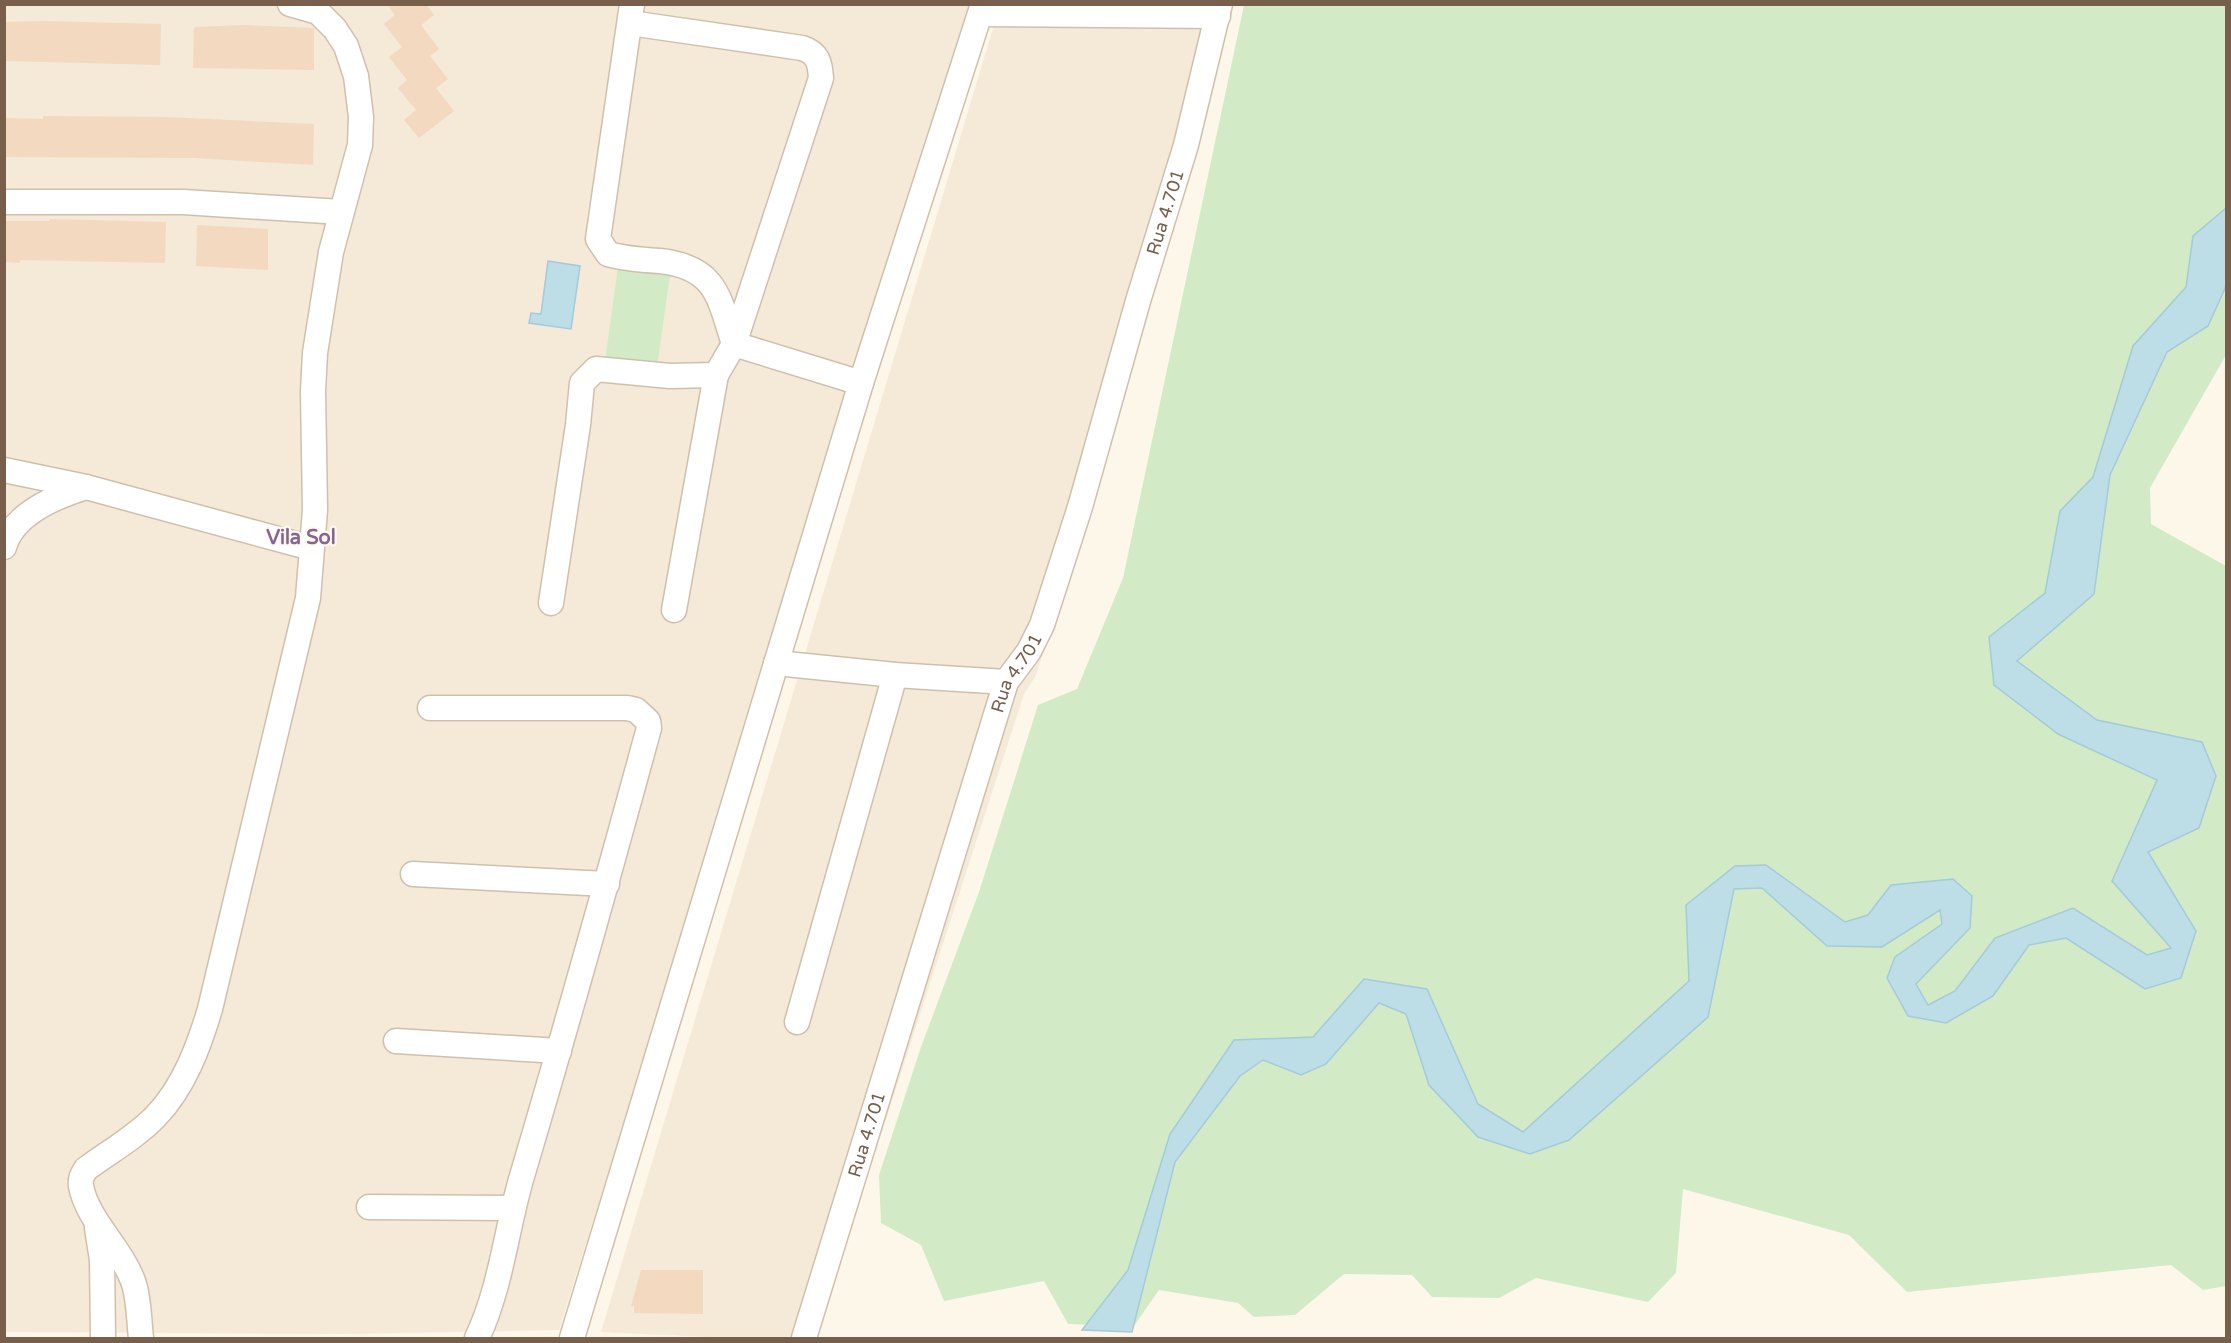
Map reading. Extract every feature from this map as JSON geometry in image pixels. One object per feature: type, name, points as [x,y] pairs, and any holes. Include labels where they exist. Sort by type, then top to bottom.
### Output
[{"type":"street","points":[[141,1338],[134,1285],[114,1245],[95,1217],[81,1188],[81,1178],[86,1169],[138,1133],[157,1115],[176,1090],[202,1036],[308,598],[315,510],[315,353],[323,290],[341,212],[360,145],[361,117],[356,76],[346,46],[335,29],[318,12],[290,4]]},
{"type":"street","points":[[572,1338],[861,383],[982,9],[1219,10]]},
{"type":"street","name":"Rua 4.701","points":[[804,1338],[1006,682],[1029,651],[1042,625],[1080,507],[1138,300],[1186,145],[1219,10]]},
{"type":"street","points":[[674,610],[716,375],[734,344],[806,130],[821,78],[818,59],[802,48],[631,14],[598,239],[608,254],[676,263],[701,273],[714,287],[734,344]]},
{"type":"street","points":[[4,202],[183,202],[341,212]]},
{"type":"street","points":[[734,344],[861,383]]},
{"type":"street","points":[[551,603],[578,425],[582,383],[586,377],[596,369],[670,376],[716,375]]},
{"type":"street","points":[[4,470],[86,487],[311,549]]},
{"type":"street","points":[[5,538],[49,501],[86,487]]},
{"type":"street","points":[[776,663],[895,675],[1006,682]]},
{"type":"street","points":[[797,1022],[895,675]]},
{"type":"street","points":[[430,708],[627,708],[644,715],[648,728],[607,884],[513,1208],[489,1314],[477,1338]]},
{"type":"street","points":[[413,874],[607,884]]},
{"type":"street","points":[[396,1041],[560,1051]]},
{"type":"street","points":[[369,1207],[513,1208]]},
{"type":"street","points":[[95,1217],[102,1260],[103,1338]]},
{"type":"shaded area","points":[[5,5],[972,5],[559,1330],[344,1334],[5,1332]]},
{"type":"shaded area","points":[[1000,5],[1219,5],[1089,520],[1035,677],[1024,694],[815,1338],[729,1338],[601,1332]]},
{"type":"green space","points":[[1244,5],[2226,5],[2226,355],[2150,488],[2151,524],[2226,566],[2226,1286],[2203,1290],[2171,1265],[1907,1292],[1849,1235],[1683,1189],[1676,1273],[1648,1302],[1536,1278],[1499,1298],[1432,1297],[1412,1275],[1344,1274],[1295,1315],[1254,1317],[1238,1303],[1159,1290],[1134,1326],[1068,1324],[1044,1281],[944,1301],[921,1245],[881,1223],[879,1175],[921,1047],[979,892],[1038,705],[1077,689],[1123,578]]},
{"type":"green space","points":[[618,267],[670,275],[657,367],[605,361]]},
{"type":"water","points":[[2226,208],[2226,286],[2208,326],[2167,352],[2110,475],[2094,594],[2017,661],[2097,720],[2202,742],[2216,776],[2199,828],[2148,852],[2196,931],[2181,978],[2145,989],[2066,938],[2029,945],[1993,996],[1946,1023],[1908,1016],[1887,978],[1895,957],[1942,924],[1940,910],[1882,947],[1827,946],[1762,888],[1734,889],[1708,1017],[1569,1140],[1530,1154],[1478,1137],[1429,1085],[1406,1014],[1379,1003],[1326,1064],[1301,1075],[1263,1060],[1240,1076],[1175,1162],[1132,1332],[1082,1330],[1128,1270],[1170,1134],[1234,1040],[1313,1037],[1364,979],[1427,989],[1478,1104],[1523,1132],[1689,981],[1686,905],[1735,866],[1766,865],[1845,922],[1868,915],[1891,885],[1953,879],[1972,896],[1970,928],[1916,984],[1928,1005],[1955,991],[1995,938],[2073,908],[2147,955],[2171,948],[2112,881],[2157,780],[2058,734],[1994,685],[1989,637],[2045,593],[2060,511],[2093,477],[2133,346],[2186,287],[2193,236]]},
{"type":"water","points":[[548,261],[580,266],[571,329],[529,323],[531,313],[541,314]]},
{"type":"building","points":[[387,4],[426,4],[434,15],[421,25],[439,49],[430,56],[448,79],[436,88],[454,111],[419,138],[404,120],[416,110],[398,88],[407,80],[389,57],[402,47],[384,24],[395,15]]},
{"type":"building","points":[[4,22],[161,24],[160,65],[4,61]]},
{"type":"building","points":[[245,25],[314,28],[314,70],[193,68],[194,27]]},
{"type":"building","points":[[43,116],[166,117],[314,124],[313,165],[194,158],[4,157],[4,118],[43,119]]},
{"type":"building","points":[[50,219],[166,222],[165,263],[20,260],[20,263],[4,262],[4,221],[50,221]]},
{"type":"building","points":[[197,225],[268,229],[268,270],[196,266]]},
{"type":"building","points":[[641,1270],[703,1270],[703,1314],[634,1313],[634,1306],[631,1306]]},
{"type":"district","name":"Vila Sol","points":[[301,537]]}]
